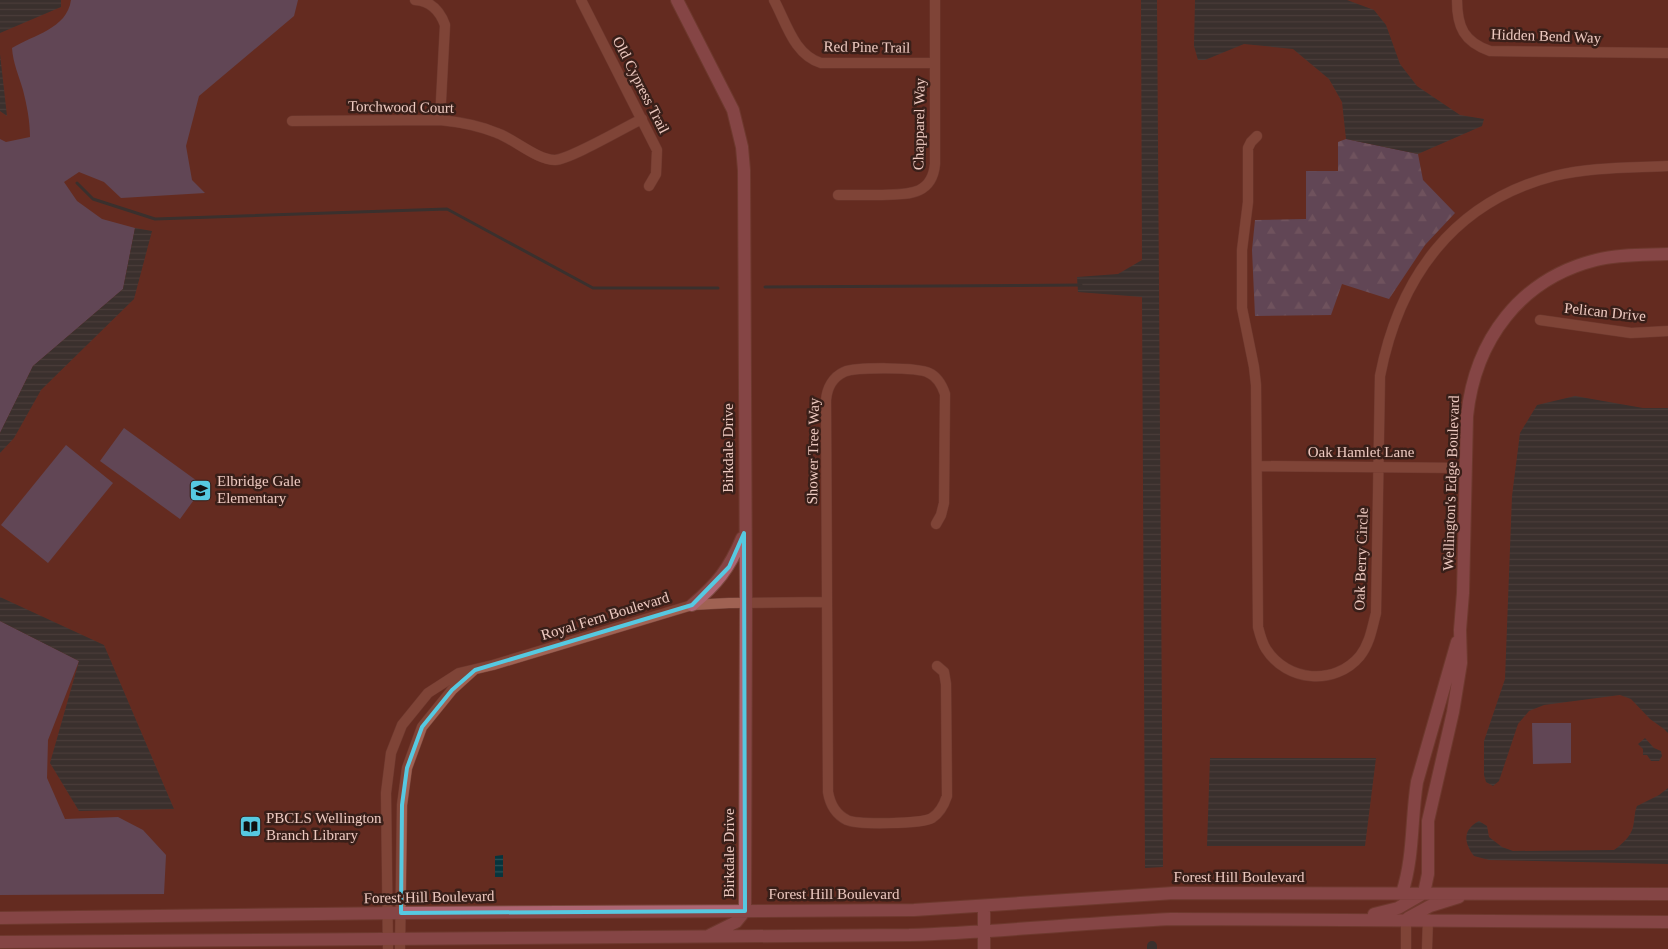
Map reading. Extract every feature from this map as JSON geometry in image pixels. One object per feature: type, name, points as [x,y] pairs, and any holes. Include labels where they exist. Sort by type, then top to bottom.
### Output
[{"type":"main road","name":"Birkdale Drive","points":[[677,0],[727,96],[739,132],[744,170],[745,911]]},
{"type":"main road","name":"Wellington's Edge Boulevard","points":[[1424,893],[1428,874],[1428,821],[1453,712],[1461,663],[1460,630],[1463,592],[1467,416],[1474,376],[1490,338],[1502,321],[1515,306],[1543,283],[1579,265],[1609,258],[1668,254]]},
{"type":"main road","points":[[692,605],[724,573],[737,551],[744,533]]},
{"type":"main road","name":"Wellington's Edge Boulevard","points":[[1402,893],[1409,870],[1413,803],[1417,782],[1460,630]]},
{"type":"main road","name":"Forest Hill Boulevard","points":[[0,918],[914,910],[1174,893],[1668,894]]},
{"type":"main road","points":[[1349,919],[1398,908],[1424,893]]},
{"type":"main road","points":[[1406,919],[1430,906],[1471,894]]},
{"type":"main road","points":[[984,906],[984,949]]},
{"type":"main road","points":[[706,937],[736,922],[745,911]]},
{"type":"main road","points":[[0,942],[909,935],[984,932],[1172,918],[1668,922]]},
{"type":"street","points":[[415,0],[434,6],[445,25],[440,120]]},
{"type":"street","name":"Old Cypress Trail","points":[[581,0],[657,150],[656,174],[650,186]]},
{"type":"street","name":"Red Pine Trail","points":[[774,0],[798,46],[807,57],[814,61],[821,63],[935,63]]},
{"type":"street","name":"Chapparel Way","points":[[838,195],[910,194],[923,189],[932,177],[935,164],[934,0]]},
{"type":"street","name":"Hidden Bend Way","points":[[1457,0],[1458,18],[1465,34],[1471,42],[1480,48],[1490,51],[1668,53]]},
{"type":"street","name":"Torchwood Court","points":[[292,121],[440,120],[461,122],[497,132],[541,156],[555,160],[569,156],[642,119]]},
{"type":"street","name":"Oak Berry Circle","points":[[1257,136],[1248,148],[1248,202],[1242,250],[1242,308],[1256,385],[1258,627],[1261,639],[1270,654],[1282,666],[1305,676],[1318,677],[1338,672],[1349,666],[1359,657],[1370,636],[1376,613],[1380,376],[1385,350],[1401,304],[1414,280],[1436,249],[1453,231],[1489,204],[1530,184],[1578,171],[1668,166]]},
{"type":"street","name":"Pelican Drive","points":[[1540,320],[1631,333],[1668,331]]},
{"type":"street","name":"Shower Tree Way","points":[[936,524],[941,515],[944,502],[945,394],[939,381],[928,372],[914,369],[852,369],[838,375],[829,386],[826,400],[828,792],[832,806],[841,817],[854,822],[916,822],[930,819],[941,809],[947,796],[946,684],[944,672],[937,666]]},
{"type":"street","name":"Oak Hamlet Lane","points":[[1257,466],[1465,468]]},
{"type":"street","points":[[746,602],[827,602]]},
{"type":"street","name":"Royal Fern Boulevard","points":[[394,939],[386,914],[386,793],[391,754],[402,725],[428,693],[459,673],[475,670],[692,605],[746,602]]},
{"type":"street","name":"Royal Fern Boulevard","points":[[394,939],[401,913],[402,805],[407,768],[422,727],[452,690],[475,670]]},
{"type":"street","points":[[1406,919],[1406,949]]},
{"type":"street","points":[[1428,919],[1428,949]]},
{"type":"highlighted area","points":[[744,533],[745,911],[401,913],[402,805],[407,768],[422,727],[452,690],[475,670],[692,605],[729,567]]},
{"type":"green space","points":[[71,0],[298,0],[294,16],[199,96],[186,146],[192,180],[205,193],[121,198],[104,182],[79,172],[64,182],[77,201],[102,219],[135,228],[123,289],[33,366],[0,433],[0,139],[6,142],[30,137],[27,108],[12,48],[56,25],[68,10]]},
{"type":"green space","points":[[1346,139],[1418,154],[1423,180],[1455,213],[1425,245],[1389,299],[1342,284],[1331,315],[1255,316],[1252,250],[1255,220],[1306,219],[1306,171],[1338,171],[1338,142]]},
{"type":"green space","points":[[124,428],[204,486],[180,519],[100,461]]},
{"type":"green space","points":[[66,445],[113,483],[48,563],[1,525]]},
{"type":"green space","points":[[0,621],[79,661],[48,740],[47,778],[65,819],[118,817],[143,830],[166,855],[164,894],[0,895]]},
{"type":"green space","points":[[1532,723],[1571,723],[1571,763],[1533,764]]},
{"type":"shaded area","points":[[0,0],[61,0],[61,7],[0,33]]},
{"type":"shaded area","points":[[1141,0],[1157,0],[1163,867],[1145,868],[1142,297],[1078,292],[1077,277],[1118,274],[1142,260]]},
{"type":"shaded area","points":[[1195,0],[1347,0],[1374,10],[1386,25],[1400,64],[1417,86],[1460,115],[1484,119],[1482,126],[1418,154],[1346,139],[1342,102],[1329,79],[1293,49],[1244,44],[1205,60],[1198,60],[1194,46]]},
{"type":"shaded area","points":[[0,54],[7,116],[0,111]]},
{"type":"shaded area","points":[[135,228],[152,231],[134,299],[41,390],[14,438],[0,453],[0,433],[33,366],[123,289]]},
{"type":"shaded area","points":[[1575,396],[1643,408],[1668,408],[1668,733],[1650,719],[1631,699],[1620,695],[1544,705],[1529,711],[1518,724],[1499,781],[1493,786],[1486,782],[1484,775],[1484,741],[1505,679],[1512,496],[1520,433],[1537,405]]},
{"type":"shaded area","points":[[0,597],[104,645],[174,809],[79,811],[50,763],[79,661],[0,621]]},
{"type":"shaded area","points":[[1645,738],[1654,748],[1661,751],[1662,756],[1659,761],[1651,761],[1647,755],[1643,755],[1643,749],[1638,744]]},
{"type":"shaded area","points":[[1210,758],[1376,758],[1365,846],[1207,846]]},
{"type":"shaded area","points":[[1668,788],[1668,864],[1489,860],[1474,856],[1468,846],[1467,833],[1479,821],[1487,826],[1489,837],[1502,847],[1513,851],[1614,850],[1630,834],[1637,806],[1659,795]]},
{"type":"shaded area","points":[[503,855],[503,877],[495,877],[495,856]]},
{"type":"waterway","points":[[77,183],[93,199],[155,219],[447,209],[593,288],[718,288]]},
{"type":"waterway","points":[[765,287],[1081,285]]},
{"type":"place","name":"Elbridge Gale Elementary","points":[[201,490]]},
{"type":"place","name":"PBCLS Wellington Branch Library","points":[[250,827]]}]
